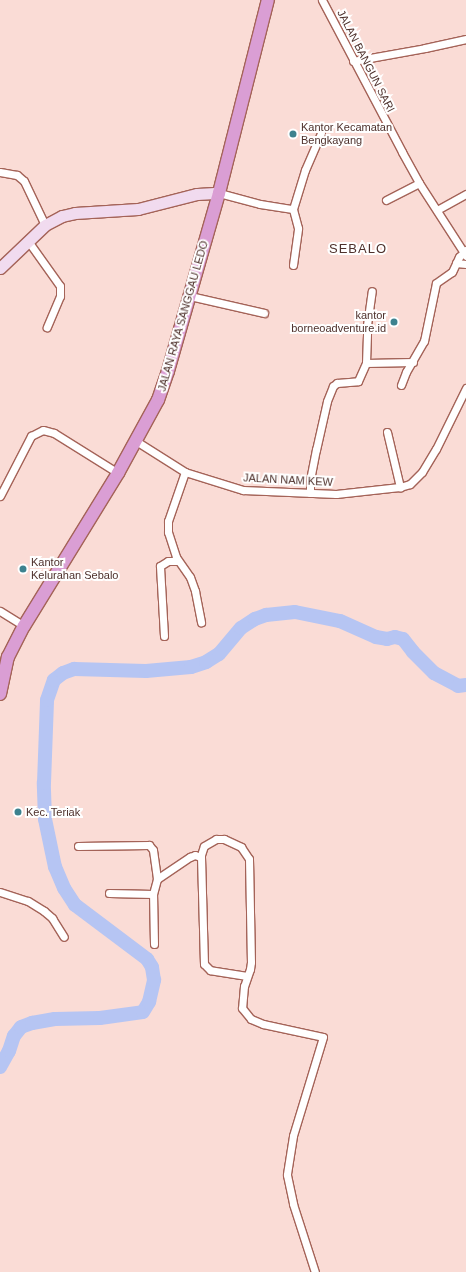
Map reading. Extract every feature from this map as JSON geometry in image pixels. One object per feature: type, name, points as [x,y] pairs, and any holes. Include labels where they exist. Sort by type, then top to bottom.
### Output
[{"type":"highway","name":"JALAN RAYA SANGGAU LEDO","points":[[1,686],[8,657],[24,626],[118,473],[160,395],[219,193],[268,0]]},
{"type":"main road","points":[[0,268],[45,225],[62,216],[75,213],[138,209],[197,194],[219,193]]},
{"type":"street","name":"JALAN BANGUN SARI","points":[[322,0],[419,183],[465,252]]},
{"type":"street","points":[[353,60],[425,48],[466,39]]},
{"type":"street","points":[[292,265],[298,228],[293,209],[305,170],[321,133]]},
{"type":"street","points":[[0,172],[17,175],[24,181],[45,225]]},
{"type":"street","points":[[386,200],[419,183]]},
{"type":"street","points":[[219,193],[260,204],[293,209]]},
{"type":"street","points":[[437,210],[466,194]]},
{"type":"street","points":[[28,241],[60,286],[60,296],[47,327]]},
{"type":"street","points":[[401,385],[404,376],[413,362],[426,334],[436,283],[452,272],[456,263],[465,252]]},
{"type":"street","points":[[456,263],[466,264]]},
{"type":"street","points":[[310,493],[310,480],[316,450],[331,388],[337,383],[358,380],[366,364],[367,325],[372,291]]},
{"type":"street","points":[[190,296],[264,313]]},
{"type":"street","points":[[366,364],[413,362]]},
{"type":"street","name":"JALAN NAM KEW","points":[[136,441],[185,472],[227,486],[247,490],[336,494],[400,487],[410,484],[422,472],[436,449],[466,388]]},
{"type":"street","points":[[0,496],[32,436],[43,430],[54,433],[118,473]]},
{"type":"street","points":[[387,432],[400,487]]},
{"type":"street","points":[[185,472],[168,526],[171,548],[178,561],[190,577],[195,591],[201,622]]},
{"type":"street","points":[[164,636],[160,566],[168,561],[178,561]]},
{"type":"street","points":[[0,611],[24,626]]},
{"type":"street","points":[[247,976],[210,970],[205,966],[200,857],[204,846],[216,839],[224,839],[241,847],[248,857],[251,962],[247,976],[242,1008],[247,1016],[263,1024],[323,1037],[293,1136],[287,1175],[293,1204],[315,1272]]},
{"type":"street","points":[[78,846],[149,845],[153,850],[157,879],[152,894],[154,944]]},
{"type":"street","points":[[157,879],[190,857],[195,855],[200,857]]},
{"type":"street","points":[[0,892],[28,901],[44,911],[52,918],[64,937]]},
{"type":"street","points":[[109,893],[152,894]]},
{"type":"waterway","points":[[0,1067],[9,1051],[14,1036],[21,1027],[32,1023],[55,1019],[100,1018],[143,1012],[149,1002],[154,980],[152,967],[147,959],[75,905],[64,888],[55,867],[45,819],[44,783],[47,700],[54,680],[63,673],[74,669],[146,671],[191,667],[206,662],[219,654],[241,628],[255,619],[266,615],[295,612],[340,621],[376,637],[387,639],[395,637],[403,639],[413,652],[434,673],[458,686],[466,685]]},
{"type":"place","name":"Kantor Kecamatan Bengkayang","points":[[293,134]]},
{"type":"place","name":"kantor borneoadventure.id","points":[[394,322]]},
{"type":"place","name":"Kantor Kelurahan Sebalo","points":[[23,569]]},
{"type":"place","name":"Kec. Teriak","points":[[18,812]]},
{"type":"district","name":"SEBALO","points":[[358,249]]}]
